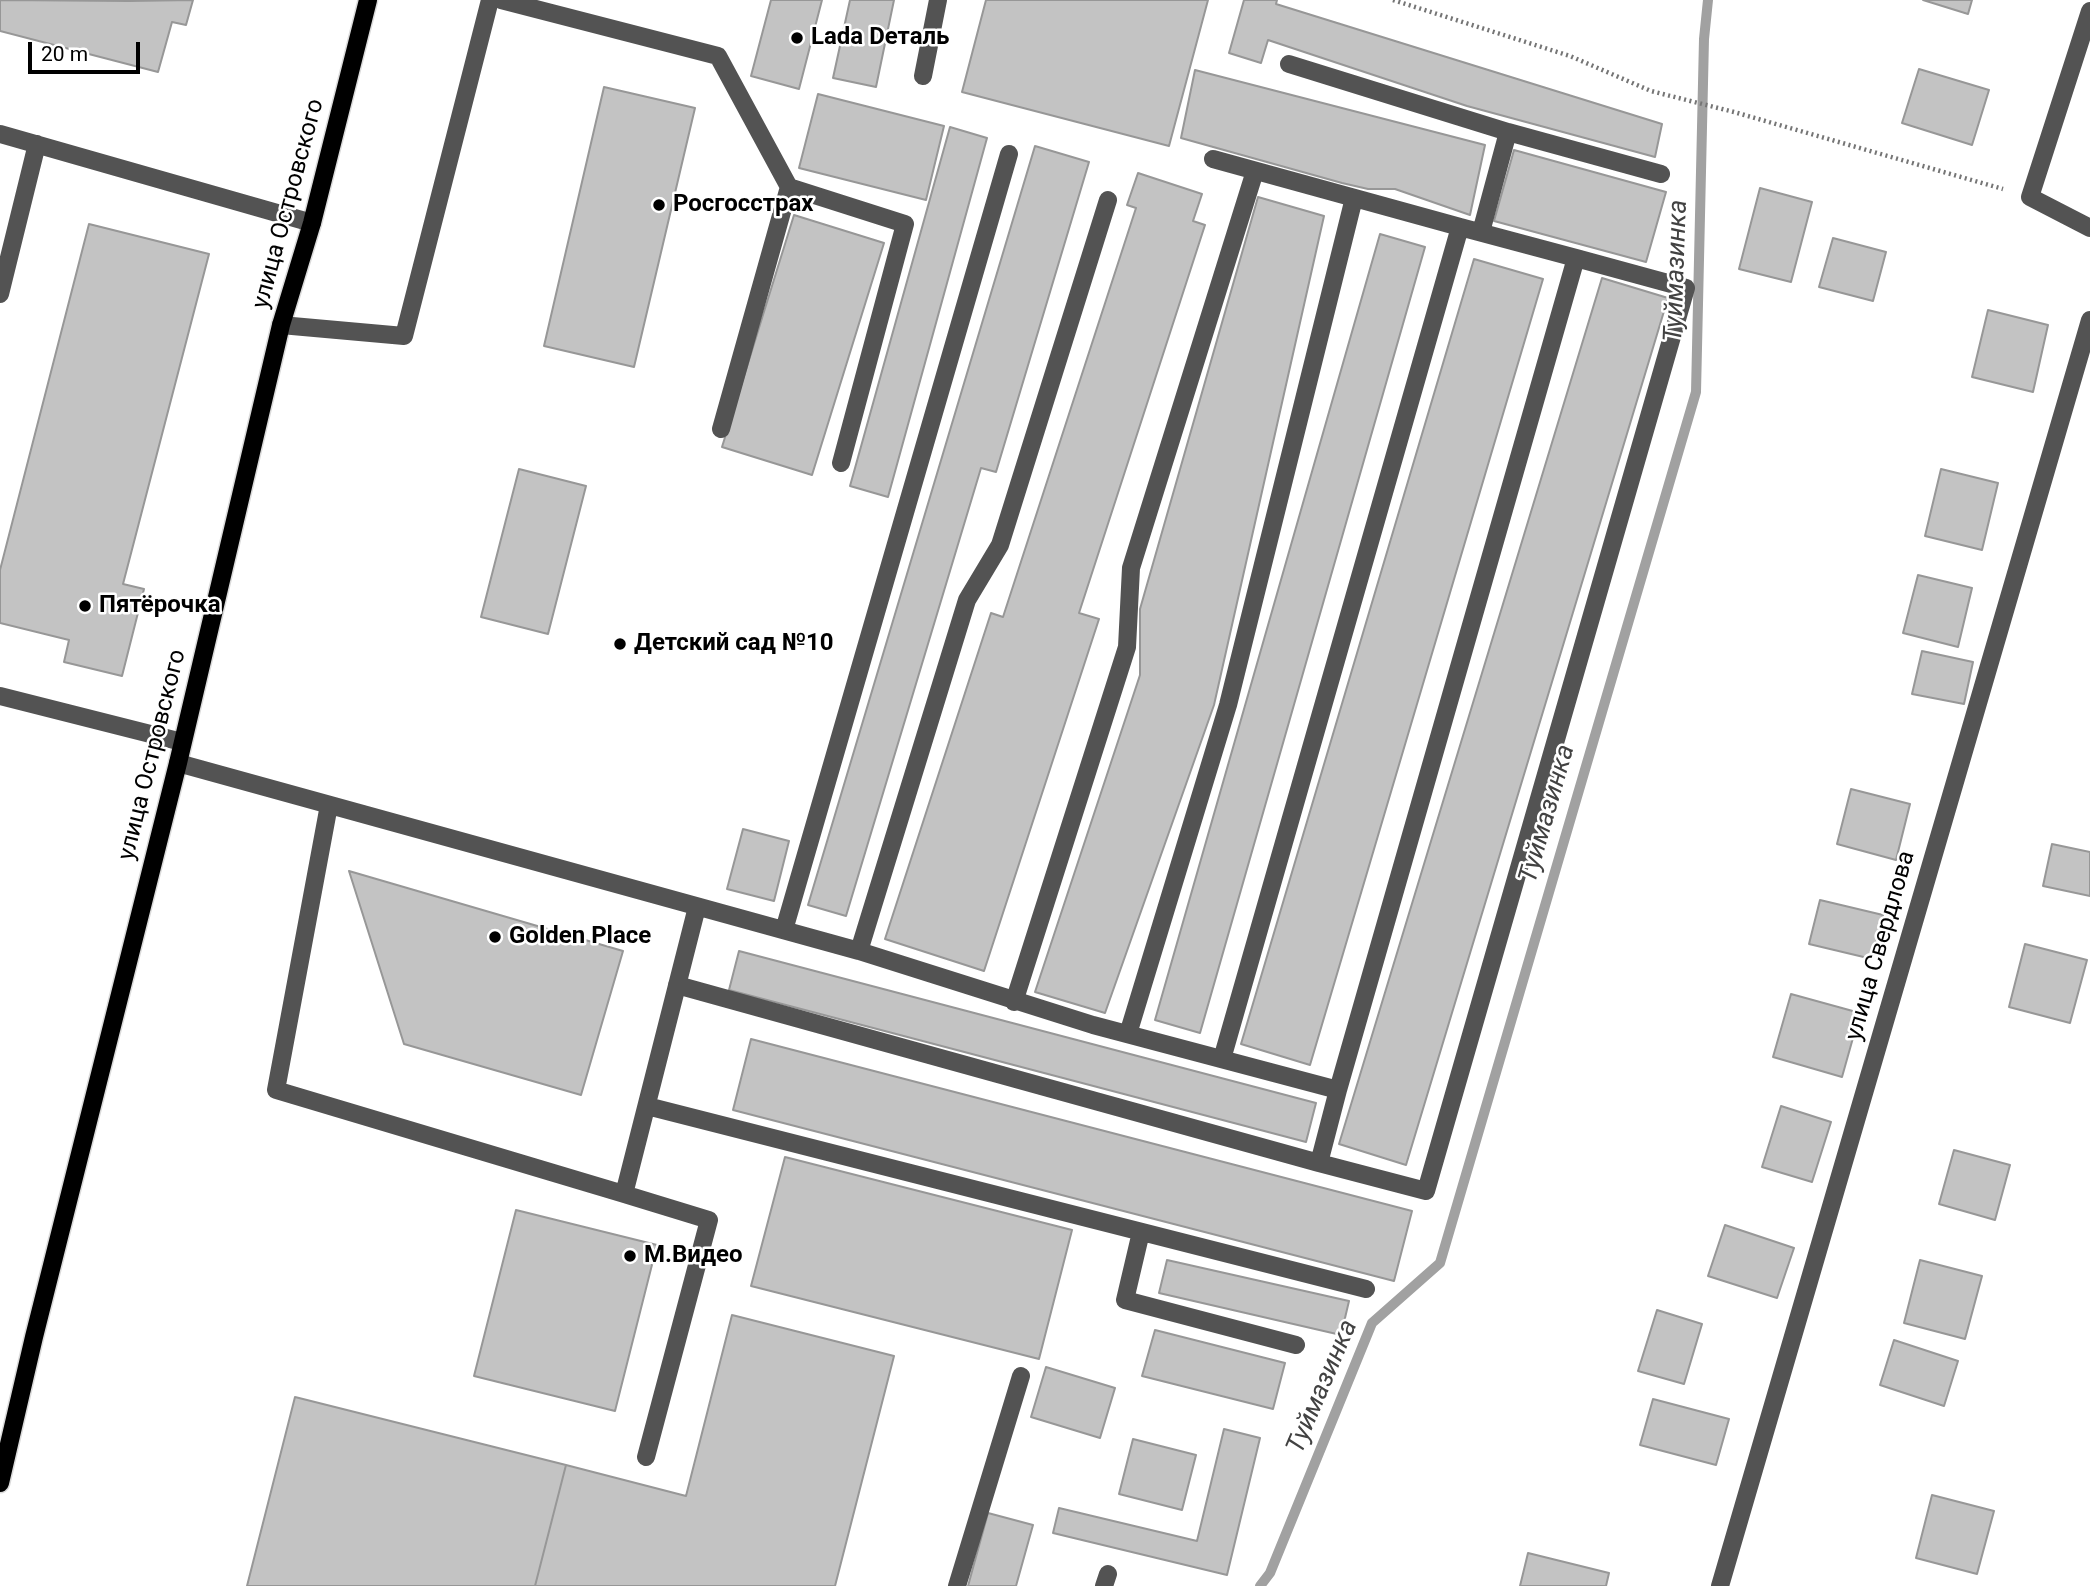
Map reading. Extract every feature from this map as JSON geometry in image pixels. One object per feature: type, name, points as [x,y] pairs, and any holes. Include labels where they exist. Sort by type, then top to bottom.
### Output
[{"type":"main road","name":"улица Островского","points":[[0,1483],[177,763],[281,325],[312,223],[368,0]]},
{"type":"street","points":[[281,325],[404,336],[490,0]]},
{"type":"street","points":[[501,0],[718,56],[789,187],[905,224],[841,463]]},
{"type":"street","points":[[923,76],[938,0]]},
{"type":"street","points":[[2090,11],[2030,197],[2090,229]]},
{"type":"street","points":[[1289,64],[1508,132],[1661,174]]},
{"type":"street","points":[[1481,232],[1508,132]]},
{"type":"street","points":[[0,134],[312,223]]},
{"type":"street","points":[[0,294],[37,144]]},
{"type":"street","points":[[784,930],[1009,154]]},
{"type":"street","points":[[677,985],[1426,1191],[1686,288],[1213,159]]},
{"type":"street","points":[[1014,1002],[1127,647],[1131,568],[1255,170]]},
{"type":"street","points":[[721,429],[789,187]]},
{"type":"street","points":[[1128,1034],[1228,705],[1354,198]]},
{"type":"street","points":[[859,951],[967,600],[1000,545],[1108,200]]},
{"type":"street","points":[[1222,1059],[1460,227]]},
{"type":"street","points":[[1319,1163],[1576,258]]},
{"type":"street","name":"улица Свердлова","points":[[1720,1586],[2090,320]]},
{"type":"street","points":[[0,696],[182,742]]},
{"type":"street","points":[[177,763],[859,951],[1014,1002],[1338,1090]]},
{"type":"street","points":[[329,805],[276,1090],[709,1220],[646,1457]]},
{"type":"street","points":[[624,1194],[697,908]]},
{"type":"street","points":[[647,1106],[1366,1289]]},
{"type":"street","points":[[1141,1232],[1125,1300],[1296,1345]]},
{"type":"street","points":[[957,1586],[1021,1376]]},
{"type":"path","points":[[1393,0],[1570,55],[1651,91],[1734,112],[2030,197]]},
{"type":"building","points":[[0,0],[193,0],[186,25],[172,22],[158,72],[0,31]]},
{"type":"building","points":[[771,0],[822,0],[799,89],[751,76]]},
{"type":"building","points":[[850,0],[894,0],[876,87],[833,78]]},
{"type":"building","points":[[986,0],[1208,0],[1169,146],[962,92]]},
{"type":"building","points":[[1244,0],[1277,0],[1276,4],[1662,124],[1655,157],[1467,106],[1268,40],[1261,63],[1229,53]]},
{"type":"building","points":[[1923,0],[1972,0],[1968,14]]},
{"type":"building","points":[[1919,69],[1989,90],[1972,145],[1902,123]]},
{"type":"building","points":[[1195,70],[1485,145],[1470,215],[1395,189],[1368,189],[1342,183],[1181,138]]},
{"type":"building","points":[[604,87],[695,108],[634,367],[544,346]]},
{"type":"building","points":[[818,94],[944,126],[926,200],[799,168]]},
{"type":"building","points":[[950,127],[987,138],[888,497],[850,486]]},
{"type":"building","points":[[1035,146],[1089,162],[996,472],[981,468],[846,916],[808,905]]},
{"type":"building","points":[[1514,150],[1666,192],[1646,262],[1494,221]]},
{"type":"building","points":[[1138,173],[1202,194],[1193,221],[1205,225],[1079,613],[1099,619],[984,971],[885,939],[991,613],[1003,617],[1136,208],[1127,205]]},
{"type":"building","points":[[1760,188],[1812,202],[1791,282],[1739,269]]},
{"type":"building","points":[[1258,197],[1324,216],[1214,705],[1105,1013],[1035,992],[1140,675],[1140,609]]},
{"type":"building","points":[[794,215],[884,243],[812,475],[722,447]]},
{"type":"building","points":[[89,224],[209,254],[123,584],[144,589],[122,676],[64,662],[69,640],[0,623],[0,570]]},
{"type":"building","points":[[1380,234],[1425,247],[1200,1033],[1155,1020]]},
{"type":"building","points":[[1833,238],[1886,252],[1873,301],[1819,287]]},
{"type":"building","points":[[1474,259],[1543,279],[1310,1065],[1241,1044]]},
{"type":"building","points":[[1602,278],[1668,298],[1406,1165],[1339,1144]]},
{"type":"building","points":[[1988,310],[2048,325],[2033,392],[1972,377]]},
{"type":"building","points":[[519,469],[586,486],[548,634],[481,617]]},
{"type":"building","points":[[1941,469],[1998,483],[1982,550],[1925,536]]},
{"type":"building","points":[[1918,575],[1972,588],[1958,647],[1903,633]]},
{"type":"building","points":[[1922,651],[1973,662],[1964,704],[1912,694]]},
{"type":"building","points":[[1851,789],[1910,804],[1896,860],[1837,844]]},
{"type":"building","points":[[743,829],[789,841],[774,901],[727,889]]},
{"type":"building","points":[[2052,844],[2090,852],[2090,896],[2043,886]]},
{"type":"building","points":[[349,871],[623,951],[581,1095],[404,1044]]},
{"type":"building","points":[[1820,900],[1883,915],[1872,959],[1809,944]]},
{"type":"building","points":[[2025,944],[2087,960],[2070,1023],[2009,1007]]},
{"type":"building","points":[[739,951],[1316,1103],[1306,1142],[729,990]]},
{"type":"building","points":[[1791,994],[1860,1013],[1842,1077],[1773,1057]]},
{"type":"building","points":[[751,1039],[1412,1211],[1394,1281],[733,1110]]},
{"type":"building","points":[[1781,1106],[1831,1122],[1812,1182],[1762,1167]]},
{"type":"building","points":[[1954,1150],[2010,1165],[1995,1220],[1939,1204]]},
{"type":"building","points":[[785,1157],[1072,1230],[1039,1359],[751,1286]]},
{"type":"building","points":[[516,1210],[657,1245],[615,1411],[474,1376]]},
{"type":"building","points":[[1725,1225],[1794,1248],[1777,1298],[1708,1276]]},
{"type":"building","points":[[1167,1260],[1349,1301],[1341,1335],[1159,1293]]},
{"type":"building","points":[[1920,1260],[1982,1276],[1965,1339],[1904,1323]]},
{"type":"building","points":[[1657,1310],[1702,1324],[1684,1384],[1638,1371]]},
{"type":"building","points":[[732,1315],[894,1356],[835,1586],[535,1586],[566,1465],[686,1496]]},
{"type":"building","points":[[1155,1330],[1285,1363],[1273,1409],[1142,1376]]},
{"type":"building","points":[[1894,1340],[1958,1361],[1944,1406],[1880,1385]]},
{"type":"building","points":[[1046,1367],[1115,1388],[1100,1438],[1031,1417]]},
{"type":"building","points":[[295,1397],[566,1465],[535,1586],[247,1586]]},
{"type":"building","points":[[1653,1399],[1729,1419],[1716,1465],[1640,1445]]},
{"type":"building","points":[[1224,1429],[1260,1438],[1227,1575],[1053,1533],[1059,1508],[1197,1541]]},
{"type":"building","points":[[1133,1439],[1196,1455],[1182,1510],[1119,1494]]},
{"type":"building","points":[[1932,1495],[1994,1511],[1977,1574],[1916,1558]]},
{"type":"building","points":[[988,1513],[1033,1525],[1016,1586],[968,1586]]},
{"type":"building","points":[[1528,1553],[1609,1573],[1606,1586],[1520,1586]]},
{"type":"waterway","name":"Туймазинка","points":[[1260,1586],[1270,1573],[1372,1323],[1440,1263],[1696,392],[1704,39],[1708,0]]},
{"type":"place","name":"Lada Dеталь","points":[[797,38]]},
{"type":"place","name":"Росгосстрах","points":[[659,205]]},
{"type":"place","name":"Пятёрочка","points":[[85,606]]},
{"type":"place","name":"Детский сад №10","points":[[620,644]]},
{"type":"place","name":"Golden Place","points":[[495,937]]},
{"type":"place","name":"М.Видео","points":[[630,1256]]}]
